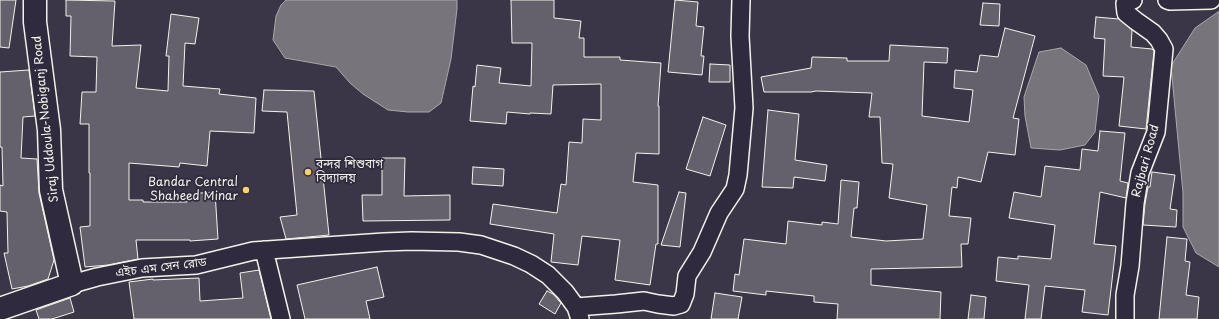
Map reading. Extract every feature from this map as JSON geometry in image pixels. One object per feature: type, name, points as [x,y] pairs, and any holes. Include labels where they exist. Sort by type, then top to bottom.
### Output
[{"type":"main road","name":"Siraj Uddoula-Nobiganj Road","points":[[35,0],[35,22],[49,130],[51,190],[72,284]]},
{"type":"main road","name":"এইচ এম সেন রোড","points":[[0,309],[72,284]]},
{"type":"street","points":[[578,313],[616,304],[644,300],[669,305],[681,304],[685,294],[687,276],[702,252],[719,213],[735,189],[738,175],[744,108],[740,36],[741,0]]},
{"type":"street","points":[[1167,0],[1211,0]]},
{"type":"street","name":"Rajbari Road","points":[[1124,319],[1125,295],[1130,266],[1135,203],[1140,173],[1156,132],[1164,49],[1159,40],[1153,34],[1126,13],[1126,1]]},
{"type":"street","name":"এইচ এম সেন রোড","points":[[72,284],[97,277],[134,270],[196,265],[253,251],[411,241],[458,242],[481,245],[514,256],[530,264],[548,275],[565,292],[578,313]]},
{"type":"street","points":[[264,250],[281,319]]},
{"type":"shaded area","points":[[286,0],[457,0],[451,59],[441,103],[429,112],[388,110],[363,94],[350,83],[336,67],[285,58],[273,40],[276,16],[281,5]]},
{"type":"shaded area","points":[[1218,12],[1219,267],[1196,253],[1183,227],[1183,193],[1171,66],[1195,28]]},
{"type":"shaded area","points":[[1061,48],[1086,65],[1099,96],[1095,132],[1085,145],[1060,150],[1031,148],[1025,116],[1024,97],[1039,52]]},
{"type":"building","points":[[0,0],[16,0],[9,48],[0,47]]},
{"type":"building","points":[[66,0],[115,1],[112,46],[141,45],[136,88],[168,91],[169,56],[166,56],[171,14],[199,18],[195,44],[185,43],[183,86],[220,89],[219,94],[256,98],[254,133],[210,131],[207,166],[180,163],[179,167],[129,163],[129,200],[143,200],[143,202],[187,202],[187,194],[215,192],[218,239],[190,241],[136,240],[138,259],[108,265],[85,267],[80,227],[90,226],[89,124],[80,124],[82,92],[96,92],[97,57],[70,56],[71,16],[66,16]]},
{"type":"building","points":[[511,0],[554,0],[554,18],[581,21],[579,38],[584,38],[584,57],[620,57],[620,60],[661,63],[658,106],[659,154],[636,153],[633,182],[658,185],[658,244],[656,244],[650,285],[615,280],[620,240],[582,236],[578,265],[551,262],[554,234],[490,224],[493,204],[557,213],[561,184],[566,185],[569,142],[582,143],[583,119],[601,120],[601,84],[553,85],[551,114],[507,112],[506,124],[470,121],[473,86],[475,87],[477,65],[501,68],[499,83],[531,86],[532,43],[512,43]]},
{"type":"building","points":[[675,0],[698,2],[696,26],[704,27],[701,56],[704,56],[702,75],[668,72]]},
{"type":"building","points":[[983,3],[1000,4],[999,26],[980,25]]},
{"type":"building","points":[[1096,17],[1119,19],[1132,30],[1131,47],[1152,49],[1154,51],[1146,129],[1119,126],[1124,77],[1103,76],[1105,39],[1094,38]]},
{"type":"building","points":[[1005,28],[1035,36],[1013,118],[1019,119],[1015,155],[988,152],[981,182],[958,177],[957,188],[952,187],[949,216],[971,218],[968,244],[961,244],[962,267],[871,269],[871,285],[941,292],[940,319],[837,319],[838,304],[814,302],[814,296],[766,291],[766,295],[733,291],[735,274],[739,275],[744,239],[786,244],[788,221],[822,225],[822,222],[838,224],[841,180],[859,182],[857,208],[854,208],[851,237],[886,241],[923,239],[927,205],[889,198],[893,164],[882,163],[880,117],[869,117],[872,93],[816,91],[764,92],[761,77],[811,68],[812,57],[847,58],[847,61],[889,61],[890,45],[948,48],[947,63],[924,62],[922,116],[969,122],[973,90],[954,88],[955,70],[977,72],[980,55],[998,57]]},
{"type":"building","points":[[710,64],[730,65],[730,82],[709,82]]},
{"type":"building","points":[[29,70],[35,116],[23,117],[21,158],[37,159],[39,193],[54,260],[48,279],[28,286],[12,289],[4,253],[8,253],[7,212],[0,211],[0,185],[3,186],[2,147],[0,147],[0,72]]},
{"type":"building","name":"বন্দর শিশুবাগ বিদ্যালয়","points":[[264,90],[314,91],[329,235],[286,239],[280,217],[297,215],[287,112],[262,111]]},
{"type":"building","points":[[768,110],[799,114],[795,160],[827,165],[825,181],[794,177],[793,188],[762,187]]},
{"type":"building","points":[[703,117],[726,125],[710,176],[686,169]]},
{"type":"building","points":[[1100,131],[1125,133],[1120,181],[1128,183],[1126,198],[1100,192],[1094,244],[1116,246],[1108,315],[1082,312],[1085,290],[1045,286],[1041,319],[1025,319],[1029,285],[996,281],[998,257],[1018,259],[1018,256],[1051,259],[1055,225],[1009,218],[1014,192],[1041,197],[1045,166],[1080,170],[1082,149],[1098,151]]},
{"type":"building","points":[[382,158],[405,158],[404,196],[450,195],[450,220],[363,221],[362,195],[382,195]]},
{"type":"building","points":[[473,167],[504,169],[503,186],[472,184]]},
{"type":"building","points":[[1152,172],[1175,175],[1170,209],[1177,210],[1176,227],[1143,225],[1145,204],[1148,187],[1150,187]]},
{"type":"building","points":[[679,192],[686,193],[680,247],[661,245]]},
{"type":"building","points":[[1167,237],[1187,239],[1185,261],[1190,262],[1186,295],[1199,297],[1197,319],[1159,319]]},
{"type":"building","points":[[377,267],[384,297],[366,301],[370,319],[305,319],[297,285]]},
{"type":"building","points":[[259,270],[271,319],[134,319],[129,282],[153,279],[199,278],[200,301],[243,298],[240,273]]},
{"type":"building","points":[[547,291],[553,294],[561,303],[555,314],[539,304]]},
{"type":"building","points":[[715,293],[742,297],[738,319],[711,319]]},
{"type":"building","points":[[971,295],[986,297],[984,319],[968,319]]},
{"type":"building","points":[[70,298],[74,312],[52,319],[39,319],[36,310]]},
{"type":"place","name":"বন্দর শিশুবাগ বিদ্যালয়","points":[[308,172]]},
{"type":"place","name":"Bandar Central Shaheed Minar","points":[[246,190]]}]
